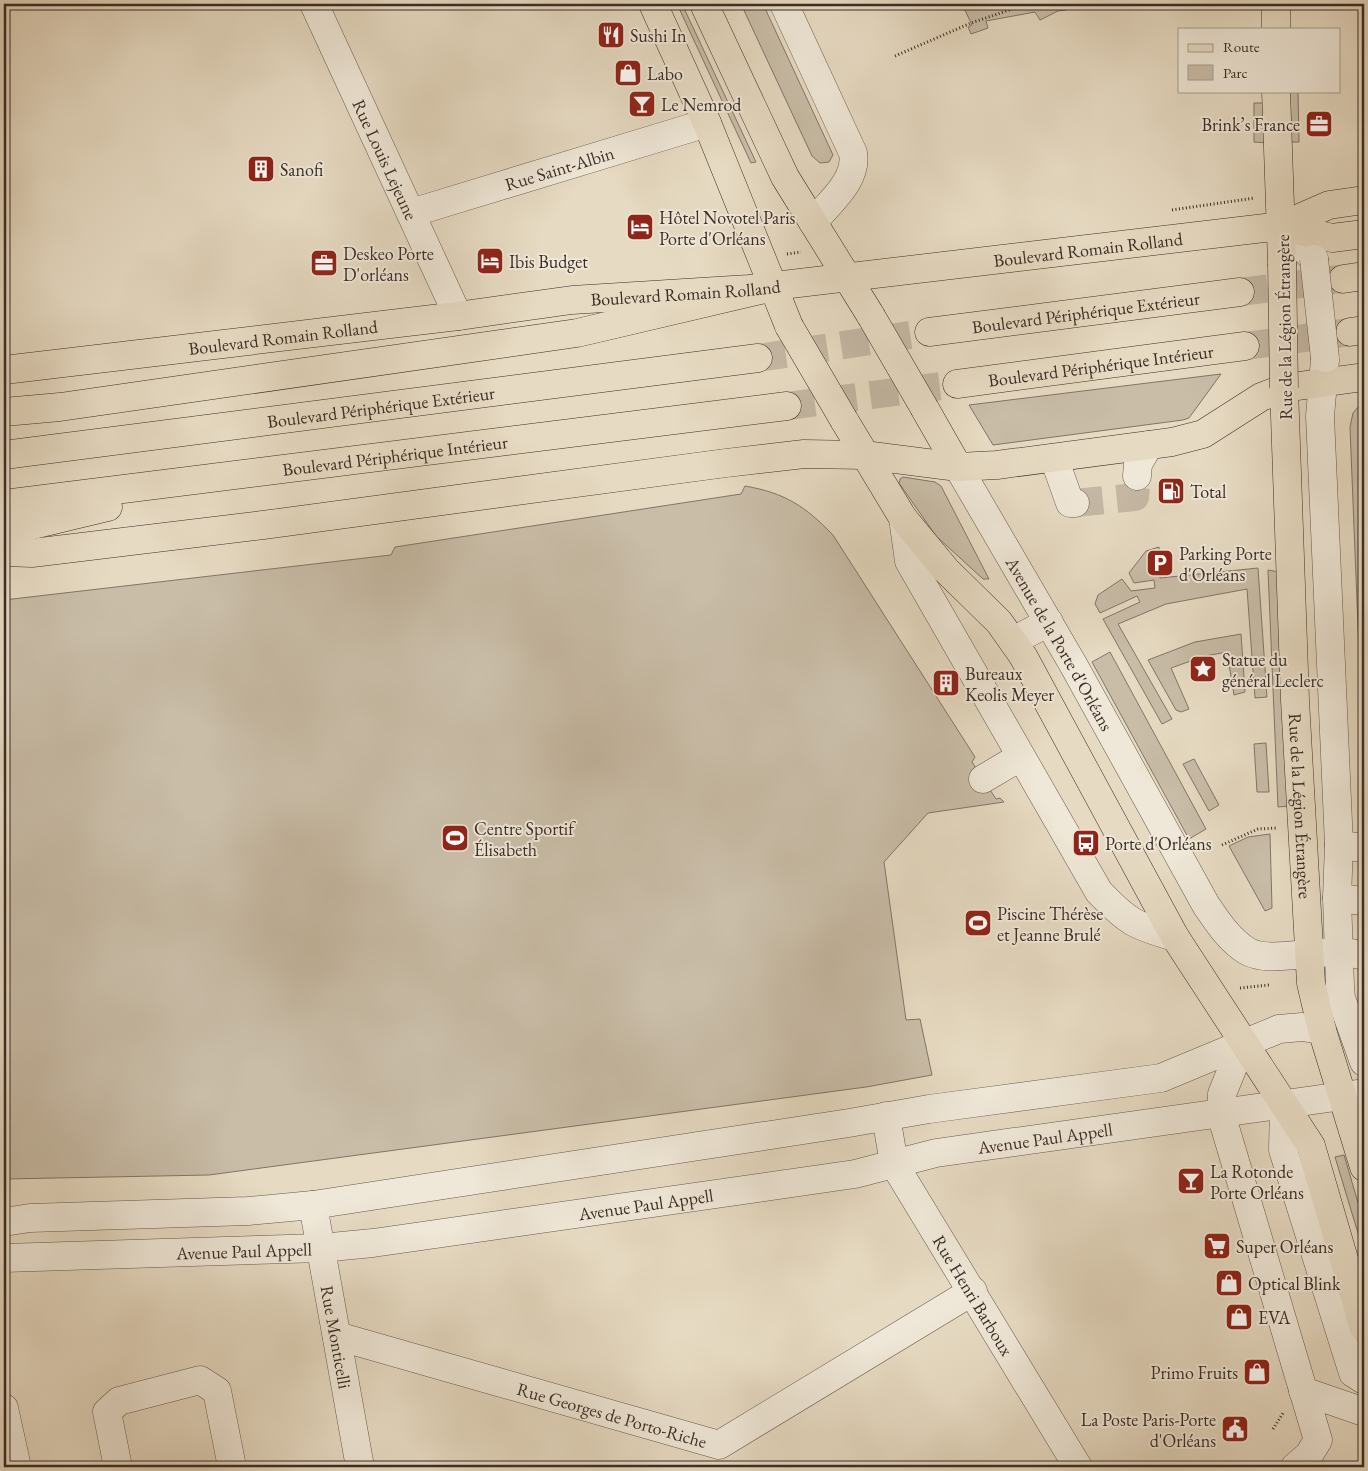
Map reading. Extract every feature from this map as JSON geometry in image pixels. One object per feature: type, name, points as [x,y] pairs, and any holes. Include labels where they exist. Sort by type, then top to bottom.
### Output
[{"type":"main road","points":[[653,4],[707,123],[789,326],[903,518],[946,570],[982,603],[1013,641],[1040,684],[1175,937],[1311,1146],[1364,1328]]},
{"type":"main road","name":"Avenue de la Porte d'Orléans","points":[[704,4],[785,177],[871,316],[958,467]]},
{"type":"main road","points":[[1276,4],[1276,28]]},
{"type":"main road","points":[[1276,92],[1280,226],[1332,238],[1364,234]]},
{"type":"main road","name":"Boulevard Romain Rolland","points":[[4,370],[458,316],[572,300],[773,287],[1280,226],[1329,205],[1364,200]]},
{"type":"main road","name":"Rue de la Légion Étrangère","points":[[1280,226],[1295,700],[1311,984],[1322,1030],[1354,1094],[1364,1167]]},
{"type":"main road","points":[[4,412],[60,407],[577,333],[773,287]]},
{"type":"main road","name":"Boulevard Périphérique Extérieur","points":[[929,332],[1240,292]]},
{"type":"main road","name":"Boulevard Périphérique Intérieur","points":[[957,384],[1245,346]]},
{"type":"main road","name":"Boulevard Périphérique Extérieur","points":[[4,455],[758,358]]},
{"type":"main road","points":[[4,552],[32,553],[263,525],[804,454],[864,455],[958,467],[1054,458],[1149,445],[1203,434],[1261,397],[1324,370],[1364,377]]},
{"type":"main road","name":"Boulevard Périphérique Intérieur","points":[[4,504],[240,476],[787,406]]},
{"type":"main road","points":[[4,532],[240,476]]},
{"type":"street","name":"Rue Louis Lejeune","points":[[314,4],[458,316]]},
{"type":"street","points":[[784,4],[855,161],[842,188],[813,222]]},
{"type":"street","name":"Rue Saint-Albin","points":[[411,213],[707,123]]},
{"type":"street","name":"Rue de la Légion Étrangère","points":[[1280,226],[1314,259],[1324,370],[1320,416],[1351,847],[1337,898],[1352,954],[1341,998],[1364,1062]]},
{"type":"street","points":[[1137,476],[1138,464],[1149,445]]},
{"type":"street","points":[[1054,458],[1070,503],[1075,503]]},
{"type":"street","name":"Avenue de la Porte d'Orléans","points":[[958,467],[1049,622],[1206,905],[1218,922],[1233,940],[1256,955],[1352,954]]},
{"type":"street","points":[[903,518],[909,560],[1020,757],[1099,892],[1123,917],[1144,929],[1175,937]]},
{"type":"street","points":[[1013,641],[1049,622]]},
{"type":"street","points":[[984,780],[1020,757]]},
{"type":"street","points":[[1337,898],[1364,901]]},
{"type":"street","points":[[4,1222],[30,1218],[248,1211],[313,1205],[938,1107],[1161,1078],[1243,1042],[1279,1029],[1302,1027],[1322,1030]]},
{"type":"street","points":[[1243,1042],[1222,1094],[1221,1114],[1318,1440],[1309,1455],[1295,1467]]},
{"type":"street","name":"Avenue Paul Appell","points":[[4,1258],[321,1248],[372,1243],[855,1174],[936,1153],[1354,1094]]},
{"type":"street","points":[[1284,1105],[1283,1150],[1353,1373],[1364,1380]]},
{"type":"street","name":"Rue Henri Barboux","points":[[886,1116],[894,1164],[973,1291],[1078,1467]]},
{"type":"street","name":"Rue Monticelli","points":[[313,1205],[360,1467]]},
{"type":"street","name":"Rue Georges de Porto-Riche","points":[[337,1336],[720,1456],[973,1291]]},
{"type":"street","points":[[118,1467],[107,1412],[119,1401],[200,1380],[217,1391],[232,1467]]},
{"type":"street","points":[[1304,1391],[1364,1412]]},
{"type":"street","points":[[4,1408],[17,1467]]},
{"type":"path","points":[[895,56],[971,23],[1026,5],[1044,4]]},
{"type":"path","points":[[1222,845],[1258,829],[1278,828]]},
{"type":"path","points":[[1234,988],[1278,984]]},
{"type":"path","points":[[1273,1429],[1284,1413]]},
{"type":"green space","points":[[677,4],[682,4],[756,162],[751,163]]},
{"type":"green space","points":[[741,4],[763,4],[833,155],[829,162],[820,163],[812,156]]},
{"type":"green space","points":[[962,4],[1074,4],[1065,5],[1066,10],[1058,11],[1040,20],[1035,12],[986,21],[988,28],[971,34],[968,27],[972,25]]},
{"type":"green space","points":[[1284,92],[1298,92],[1299,142],[1285,142]]},
{"type":"green space","points":[[1254,103],[1268,103],[1268,143],[1254,142]]},
{"type":"green space","points":[[1221,374],[1189,418],[1183,420],[993,445],[969,405]]},
{"type":"green space","points":[[1364,400],[1364,777],[1350,427],[1353,413]]},
{"type":"green space","points":[[903,477],[935,482],[941,486],[989,579],[983,579],[936,536],[899,483]]},
{"type":"green space","name":"Centre Sportif Élisabeth","points":[[745,486],[772,493],[794,502],[813,516],[833,535],[975,757],[972,762],[996,799],[1000,798],[1004,802],[928,813],[884,862],[906,1020],[920,1019],[932,1075],[866,1087],[209,1175],[4,1179],[4,600],[391,555],[395,547],[741,494]]},
{"type":"green space","points":[[1159,547],[1160,578],[1258,568],[1267,697],[1255,698],[1247,589],[1166,604],[1118,624],[1172,719],[1162,724],[1103,619],[1140,602],[1137,596],[1100,613],[1095,604],[1098,595],[1122,579],[1131,591],[1155,588],[1154,580],[1134,583],[1129,573],[1146,551]]},
{"type":"green space","points":[[1268,570],[1279,572],[1290,806],[1278,807]]},
{"type":"green space","points":[[1241,634],[1245,692],[1234,695],[1227,652],[1205,656],[1171,668],[1189,709],[1181,712],[1176,710],[1148,660],[1195,642]]},
{"type":"green space","points":[[1110,652],[1206,829],[1189,839],[1092,662]]},
{"type":"green space","points":[[1266,743],[1269,792],[1257,792],[1254,744]]},
{"type":"green space","points":[[1194,759],[1219,805],[1209,811],[1183,764]]},
{"type":"green space","points":[[1270,834],[1272,908],[1265,911],[1229,846],[1248,837]]},
{"type":"green space","points":[[1344,1155],[1364,1223],[1364,1253],[1335,1157]]},
{"type":"tunnel","points":[[1240,292],[1339,279]]},
{"type":"tunnel","points":[[758,358],[929,332]]},
{"type":"tunnel","points":[[1245,346],[1350,332]]},
{"type":"tunnel","points":[[787,406],[957,384]]},
{"type":"tunnel","points":[[1075,503],[1135,497],[1137,476]]},
{"type":"place","name":"Sushi In","points":[[611,35]]},
{"type":"place","name":"Labo","points":[[628,73]]},
{"type":"place","name":"Le Nemrod","points":[[642,104]]},
{"type":"place","name":"Brink’s France","points":[[1319,124]]},
{"type":"place","name":"Sanofi","points":[[261,169]]},
{"type":"place","name":"Hôtel Novotel Paris Porte d'Orléans","points":[[640,227]]},
{"type":"place","name":"Ibis Budget","points":[[490,261]]},
{"type":"place","name":"Deskeo Porte D'orléans","points":[[324,263]]},
{"type":"place","name":"Total","points":[[1171,491]]},
{"type":"place","name":"Parking Porte d'Orléans","points":[[1160,563]]},
{"type":"place","name":"Statue du général Leclerc","points":[[1203,669]]},
{"type":"place","name":"Bureaux Keolis Meyer","points":[[946,683]]},
{"type":"place","name":"Centre Sportif Élisabeth","points":[[455,838]]},
{"type":"place","name":"Porte d'Orléans","points":[[1086,843]]},
{"type":"place","name":"Piscine Thérèse et Jeanne Brulé","points":[[978,923]]},
{"type":"place","name":"La Rotonde Porte Orléans","points":[[1191,1181]]},
{"type":"place","name":"Super Orléans","points":[[1217,1246]]},
{"type":"place","name":"Optical Blink","points":[[1229,1283]]},
{"type":"place","name":"EVA","points":[[1239,1317]]},
{"type":"place","name":"Primo Fruits","points":[[1257,1372]]},
{"type":"place","name":"La Poste Paris-Porte d'Orléans","points":[[1235,1429]]}]
